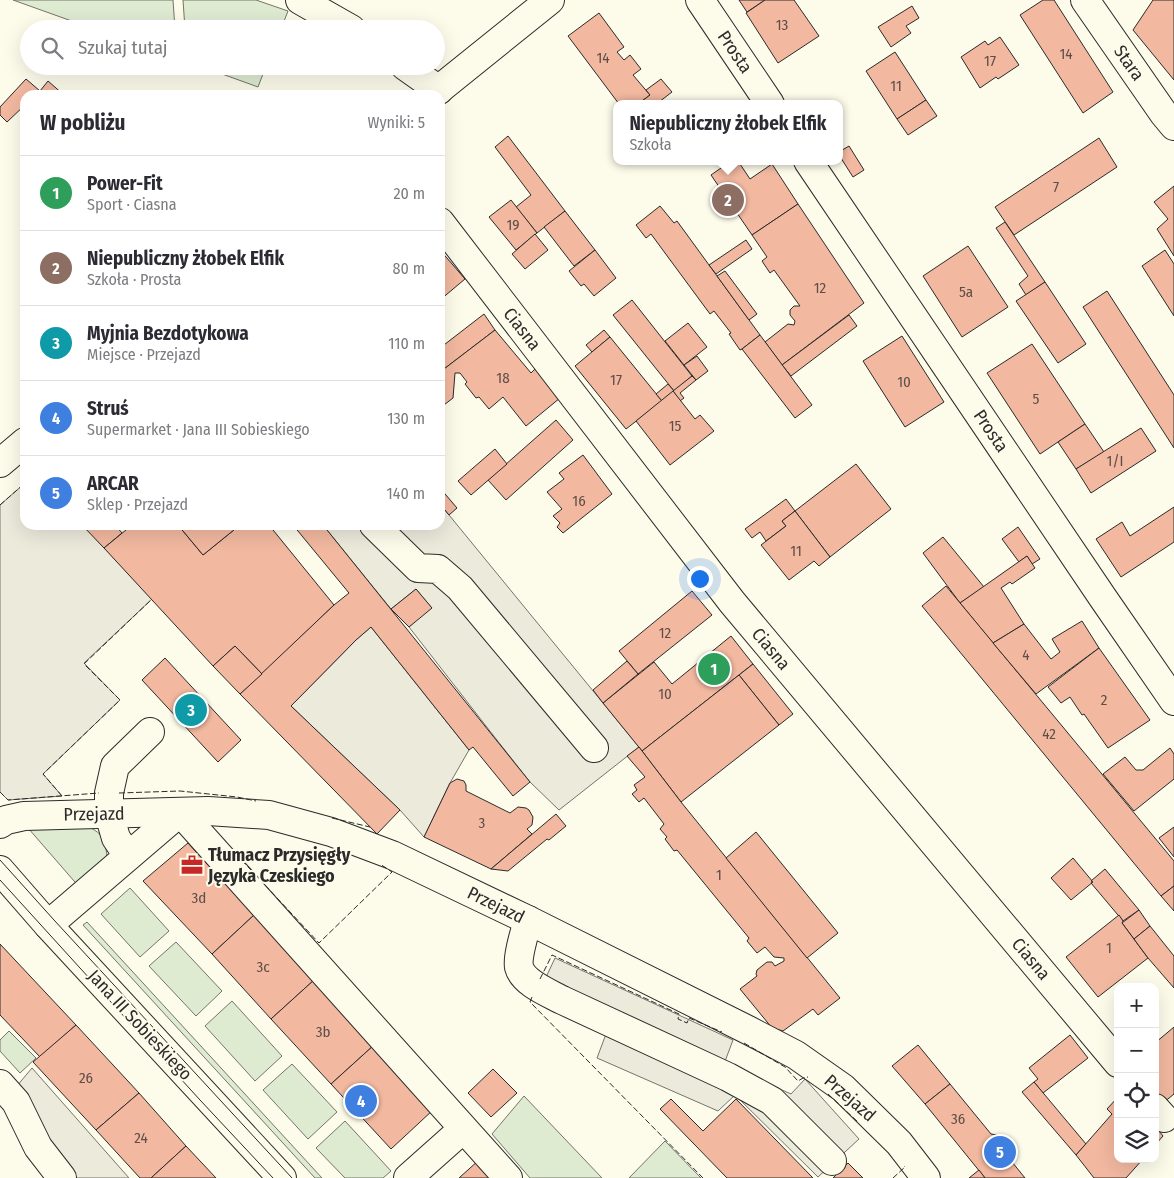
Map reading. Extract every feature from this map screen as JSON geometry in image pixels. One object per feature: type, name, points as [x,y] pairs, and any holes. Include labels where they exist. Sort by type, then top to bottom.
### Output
[{"type":"street","points":[[300,0],[335,20]]},
{"type":"street","points":[[438,90],[550,0]]},
{"type":"street","name":"Prosta","points":[[700,0],[767,100]]},
{"type":"street","name":"Stara","points":[[1085,0],[1174,126]]},
{"type":"street","points":[[416,75],[434,90]]},
{"type":"street","name":"Prosta","points":[[811,165],[1174,701]]},
{"type":"street","name":"Ciasna","points":[[445,229],[732,602],[1114,1058]]},
{"type":"street","points":[[0,463],[20,446]]},
{"type":"street","points":[[379,530],[418,568],[438,569],[460,588],[594,748]]},
{"type":"street","points":[[128,856],[116,838],[109,814],[109,793],[115,766],[150,732]]},
{"type":"street","name":"Przejazd","points":[[0,824],[6,820],[24,816],[208,811],[269,815],[331,832],[392,855],[528,920],[796,1055],[843,1088],[899,1143],[926,1178]]},
{"type":"street","points":[[48,926],[180,812],[508,1178]]},
{"type":"street","name":"Jana III Sobieskiego","points":[[0,870],[48,926],[282,1178]]},
{"type":"street","points":[[528,920],[521,947],[519,967],[527,980],[536,987],[562,1000],[728,1077],[772,1101],[832,1161]]},
{"type":"street","points":[[0,1084],[16,1102],[38,1147],[62,1178]]},
{"type":"street","points":[[408,1178],[463,1129]]},
{"type":"green space","points":[[13,0],[173,0],[174,20],[69,20]]},
{"type":"green space","points":[[183,0],[256,0],[288,11],[284,20],[184,20]]},
{"type":"green space","points":[[225,75],[263,75],[258,87]]},
{"type":"green space","points":[[82,824],[98,832],[105,844],[107,857],[81,889],[28,828]]},
{"type":"green space","points":[[130,888],[169,931],[140,957],[101,914]]},
{"type":"green space","points":[[87,922],[322,1178],[315,1178],[83,925]]},
{"type":"green space","points":[[176,942],[222,991],[196,1016],[149,966]]},
{"type":"green space","points":[[232,1001],[282,1056],[255,1081],[205,1026]]},
{"type":"green space","points":[[9,1031],[36,1058],[20,1073],[0,1051],[0,1040]]},
{"type":"green space","points":[[292,1064],[337,1112],[308,1139],[263,1090]]},
{"type":"green space","points":[[524,1096],[602,1178],[530,1178],[492,1134]]},
{"type":"green space","points":[[345,1121],[391,1171],[383,1178],[345,1178],[316,1148]]},
{"type":"green space","points":[[665,1141],[701,1178],[629,1178]]},
{"type":"shaded area","points":[[20,487],[20,530],[88,530],[152,599],[84,663],[120,700],[43,774],[62,796],[8,800],[0,792],[0,505]]},
{"type":"shaded area","points":[[445,510],[639,747],[559,810],[530,782],[409,627],[431,607],[416,589],[391,609],[327,530],[445,530]]},
{"type":"shaded area","points":[[371,627],[469,750],[450,783],[424,837],[400,810],[291,706]]},
{"type":"shaded area","points":[[555,958],[733,1040],[724,1064],[791,1094],[805,1079],[859,1139],[818,1177],[735,1095],[718,1111],[597,1058],[606,1034],[535,1001]]},
{"type":"shaded area","points":[[32,1068],[129,1178],[70,1178],[16,1087]]},
{"type":"building","points":[[739,0],[765,0],[747,12]]},
{"type":"building","points":[[765,0],[794,0],[819,36],[778,63],[746,13]]},
{"type":"building","points":[[1043,0],[1054,0],[1113,92],[1083,113],[1020,15]]},
{"type":"building","points":[[1153,0],[1174,0],[1174,80],[1133,30]]},
{"type":"building","points":[[912,6],[919,18],[906,26],[911,33],[891,47],[878,27]]},
{"type":"building","points":[[599,13],[624,47],[617,52],[624,60],[630,55],[641,69],[633,75],[650,95],[643,100],[616,100],[568,36]]},
{"type":"building","points":[[1000,37],[1019,65],[980,88],[961,57],[985,41],[988,45]]},
{"type":"building","points":[[895,52],[926,100],[897,119],[866,71]]},
{"type":"building","points":[[26,79],[39,90],[20,90],[20,110],[7,122],[0,115],[0,107]]},
{"type":"building","points":[[661,79],[672,92],[662,100],[643,100],[650,95],[646,90]]},
{"type":"building","points":[[48,81],[58,90],[41,90]]},
{"type":"building","points":[[926,100],[937,116],[908,135],[897,119]]},
{"type":"building","points":[[508,136],[565,211],[537,233],[516,207],[531,195],[495,147]]},
{"type":"building","points":[[1099,138],[1117,167],[1014,235],[995,207]]},
{"type":"building","points":[[849,146],[864,170],[853,177],[843,161],[843,150]]},
{"type":"building","points":[[725,165],[741,165],[750,179],[773,165],[798,204],[752,235],[711,175]]},
{"type":"building","points":[[1174,186],[1174,256],[1157,229],[1168,219],[1154,202]]},
{"type":"building","points":[[511,200],[537,233],[516,250],[489,217]]},
{"type":"building","points":[[798,204],[864,303],[782,365],[765,342],[788,324],[794,325],[795,321],[790,315],[790,310],[794,306],[800,306],[774,270],[770,273],[762,261],[767,257],[752,235]]},
{"type":"building","points":[[660,206],[674,223],[677,221],[760,335],[742,349],[740,350],[729,334],[731,333],[714,311],[710,314],[651,234],[646,238],[636,225]]},
{"type":"building","points":[[565,211],[595,250],[574,266],[544,227]]},
{"type":"building","points":[[1005,222],[1045,282],[1026,295],[1019,284],[1028,276],[996,228]]},
{"type":"building","points":[[535,234],[548,250],[525,269],[512,254]]},
{"type":"building","points":[[746,240],[752,249],[716,274],[709,265]]},
{"type":"building","points":[[968,246],[1008,307],[962,337],[923,276]]},
{"type":"building","points":[[595,250],[616,278],[594,296],[584,284],[581,286],[569,271]]},
{"type":"building","points":[[1165,250],[1174,264],[1174,316],[1142,266]]},
{"type":"building","points":[[445,256],[465,279],[445,296]]},
{"type":"building","points":[[725,271],[757,314],[749,320],[717,276]]},
{"type":"building","points":[[1045,282],[1086,344],[1058,363],[1016,301]]},
{"type":"building","points":[[1107,291],[1174,395],[1174,448],[1083,307]]},
{"type":"building","points":[[632,300],[692,376],[674,391],[613,315]]},
{"type":"building","points":[[484,314],[495,330],[445,368],[445,344]]},
{"type":"building","points":[[849,315],[857,326],[791,376],[782,365]]},
{"type":"building","points":[[688,323],[707,347],[684,365],[665,341]]},
{"type":"building","points":[[495,330],[531,373],[535,369],[560,398],[526,426],[503,397],[489,409],[479,397],[476,398],[465,384],[467,382],[460,373],[455,373],[453,398],[445,404],[445,368]]},
{"type":"building","points":[[604,330],[610,337],[592,352],[586,345]]},
{"type":"building","points":[[760,335],[812,405],[795,418],[742,349]]},
{"type":"building","points":[[902,336],[944,402],[905,427],[863,361]]},
{"type":"building","points":[[610,337],[662,401],[626,429],[575,366]]},
{"type":"building","points":[[1032,344],[1085,424],[1040,454],[987,373]]},
{"type":"building","points":[[697,356],[708,371],[696,380],[684,365]]},
{"type":"building","points":[[692,376],[696,380],[680,393],[684,398],[680,401],[673,391]]},
{"type":"building","points":[[668,384],[674,391],[662,401],[656,394]]},
{"type":"building","points":[[673,391],[695,419],[700,415],[714,431],[670,465],[636,421]]},
{"type":"building","points":[[556,420],[573,440],[506,500],[488,480]]},
{"type":"building","points":[[1085,424],[1104,452],[1076,469],[1058,442]]},
{"type":"building","points":[[1141,428],[1156,451],[1091,493],[1076,469]]},
{"type":"building","points":[[495,449],[507,464],[471,495],[458,481]]},
{"type":"building","points":[[583,455],[612,494],[563,533],[557,527],[560,523],[553,516],[562,509],[547,492],[564,479],[559,473]]},
{"type":"building","points":[[856,464],[891,509],[830,557],[795,511]]},
{"type":"building","points":[[445,494],[457,508],[449,515],[445,510]]},
{"type":"building","points":[[786,499],[795,511],[782,521],[786,526],[766,541],[760,532],[752,538],[745,529]]},
{"type":"building","points":[[1174,507],[1174,542],[1121,577],[1096,539],[1122,522],[1130,536]]},
{"type":"building","points":[[795,511],[830,557],[819,566],[814,561],[789,580],[761,545],[786,526],[782,521]]},
{"type":"building","points":[[1018,527],[1040,559],[1032,564],[1027,556],[1019,562],[1002,539]]},
{"type":"building","points":[[87,530],[119,530],[122,533],[104,548]]},
{"type":"building","points":[[126,530],[182,530],[203,555],[234,530],[273,530],[334,605],[262,674],[235,646],[213,666],[104,548]]},
{"type":"building","points":[[182,530],[234,530],[203,555]]},
{"type":"building","points":[[297,530],[327,530],[530,782],[513,796],[473,747],[469,750],[371,627],[291,706],[400,810],[377,834],[240,694],[349,593]]},
{"type":"building","points":[[943,537],[984,587],[960,603],[923,553]]},
{"type":"building","points":[[1027,556],[1035,568],[1012,584],[1010,582],[1001,588],[1024,624],[993,643],[960,603]]},
{"type":"building","points":[[946,586],[1174,861],[1174,886],[1161,896],[922,606]]},
{"type":"building","points":[[416,589],[432,608],[409,627],[391,609]]},
{"type":"building","points":[[692,591],[712,615],[638,674],[619,651]]},
{"type":"building","points":[[1082,621],[1099,648],[1036,694],[993,643],[1024,624],[1051,659],[1060,652],[1052,639]]},
{"type":"building","points":[[731,636],[753,664],[642,751],[603,703],[654,662],[672,684]]},
{"type":"building","points":[[235,646],[262,674],[240,694],[213,666]]},
{"type":"building","points":[[1099,648],[1150,720],[1108,748],[1070,697],[1061,703],[1048,687]]},
{"type":"building","points":[[165,658],[241,740],[218,762],[142,680]]},
{"type":"building","points":[[627,661],[638,674],[603,703],[593,690]]},
{"type":"building","points":[[753,664],[793,714],[779,725],[739,675]]},
{"type":"building","points":[[739,675],[779,725],[681,802],[642,751]]},
{"type":"building","points":[[639,747],[681,802],[840,998],[818,1015],[813,1009],[783,1031],[772,1028],[740,989],[757,976],[757,970],[767,962],[772,962],[775,966],[784,961],[784,958],[774,957],[765,947],[757,953],[747,941],[749,938],[677,850],[674,851],[665,839],[667,837],[660,829],[664,824],[644,798],[639,802],[632,794],[637,790],[634,785],[645,777],[627,756]]},
{"type":"building","points":[[1170,748],[1174,754],[1174,779],[1134,811],[1103,774],[1125,757],[1136,770],[1143,770]]},
{"type":"building","points":[[457,779],[464,781],[466,791],[510,813],[518,807],[526,808],[533,817],[532,825],[527,829],[532,834],[491,869],[424,837],[450,783]]},
{"type":"building","points":[[556,814],[566,826],[508,871],[491,869]]},
{"type":"building","points":[[1174,827],[1174,857],[1159,838]]},
{"type":"building","points":[[756,832],[838,933],[807,958],[726,858]]},
{"type":"building","points":[[188,843],[254,915],[212,954],[143,881]]},
{"type":"building","points":[[1073,858],[1093,882],[1071,900],[1051,878]]},
{"type":"building","points":[[1105,869],[1139,910],[1123,921],[1091,883]]},
{"type":"building","points":[[1174,886],[1174,911],[1161,896]]},
{"type":"building","points":[[1139,910],[1150,926],[1134,939],[1122,923]]},
{"type":"building","points":[[254,915],[314,980],[271,1019],[212,954]]},
{"type":"building","points":[[1119,915],[1123,921],[1122,923],[1148,958],[1098,997],[1066,957]]},
{"type":"building","points":[[1150,926],[1174,956],[1174,988],[1134,939]]},
{"type":"building","points":[[0,944],[76,1025],[40,1057],[0,1015]]},
{"type":"building","points":[[314,980],[374,1045],[331,1084],[271,1019]]},
{"type":"building","points":[[76,1025],[139,1093],[96,1130],[33,1062]]},
{"type":"building","points":[[1174,1027],[1174,1094],[1163,1103],[1159,1099],[1159,1040]]},
{"type":"building","points":[[1070,1035],[1088,1058],[1043,1093],[1034,1082],[1038,1079],[1029,1068]]},
{"type":"building","points":[[374,1045],[433,1110],[391,1149],[331,1084]]},
{"type":"building","points":[[918,1045],[950,1084],[925,1104],[892,1066]]},
{"type":"building","points":[[493,1069],[517,1093],[491,1117],[468,1093]]},
{"type":"building","points":[[1034,1082],[1086,1144],[1076,1155],[1022,1092]]},
{"type":"building","points":[[950,1084],[991,1134],[997,1135],[1009,1148],[1008,1157],[1025,1178],[985,1178],[925,1104]]},
{"type":"building","points":[[139,1093],[186,1146],[151,1178],[140,1178],[96,1130]]},
{"type":"building","points":[[671,1099],[703,1131],[736,1099],[813,1178],[727,1178],[660,1109]]},
{"type":"building","points":[[1114,1101],[1114,1163],[1139,1163],[1126,1178],[1094,1178],[1076,1155],[1112,1114],[1107,1109]]},
{"type":"building","points":[[1159,1131],[1163,1136],[1159,1140]]},
{"type":"building","points":[[186,1146],[216,1178],[151,1178]]},
{"type":"building","points":[[479,1160],[496,1178],[459,1178]]},
{"type":"building","points":[[848,1163],[863,1178],[833,1178]]},
{"type":"building","points":[[979,1170],[985,1178],[969,1178]]},
{"type":"tram line","points":[[0,860],[292,1178]]},
{"type":"tram line","points":[[0,880],[273,1178]]},
{"type":"fence","points":[[0,505],[20,487]]},
{"type":"fence","points":[[62,796],[43,774],[120,700],[84,664],[152,599]]},
{"type":"fence","points":[[119,793],[180,791],[256,801]]},
{"type":"fence","points":[[0,792],[8,800],[99,793]]},
{"type":"fence","points":[[332,818],[370,827]]},
{"type":"fence","points":[[236,854],[319,943],[392,872],[380,864]]},
{"type":"fence","points":[[540,979],[552,955],[679,1014],[678,1019],[687,1023],[689,1018],[722,1032]]},
{"type":"fence","points":[[532,997],[530,1002],[703,1178]]},
{"type":"fence","points":[[744,1043],[785,1067],[798,1081],[808,1077]]},
{"type":"fence","points":[[828,1094],[859,1123]]},
{"type":"fence","points":[[893,1178],[904,1166]]},
{"type":"place","name":"Niepubliczny żłobek Elfik","points":[[728,200]]},
{"type":"place","name":"Power-Fit","points":[[714,669]]},
{"type":"place","name":"Myjnia Bezdotykowa","points":[[191,710]]},
{"type":"place","name":"Tłumacz Przysięgły Języka Czeskiego","points":[[192,865]]},
{"type":"place","name":"Struś","points":[[361,1101]]},
{"type":"place","name":"ARCAR","points":[[1000,1152]]}]
